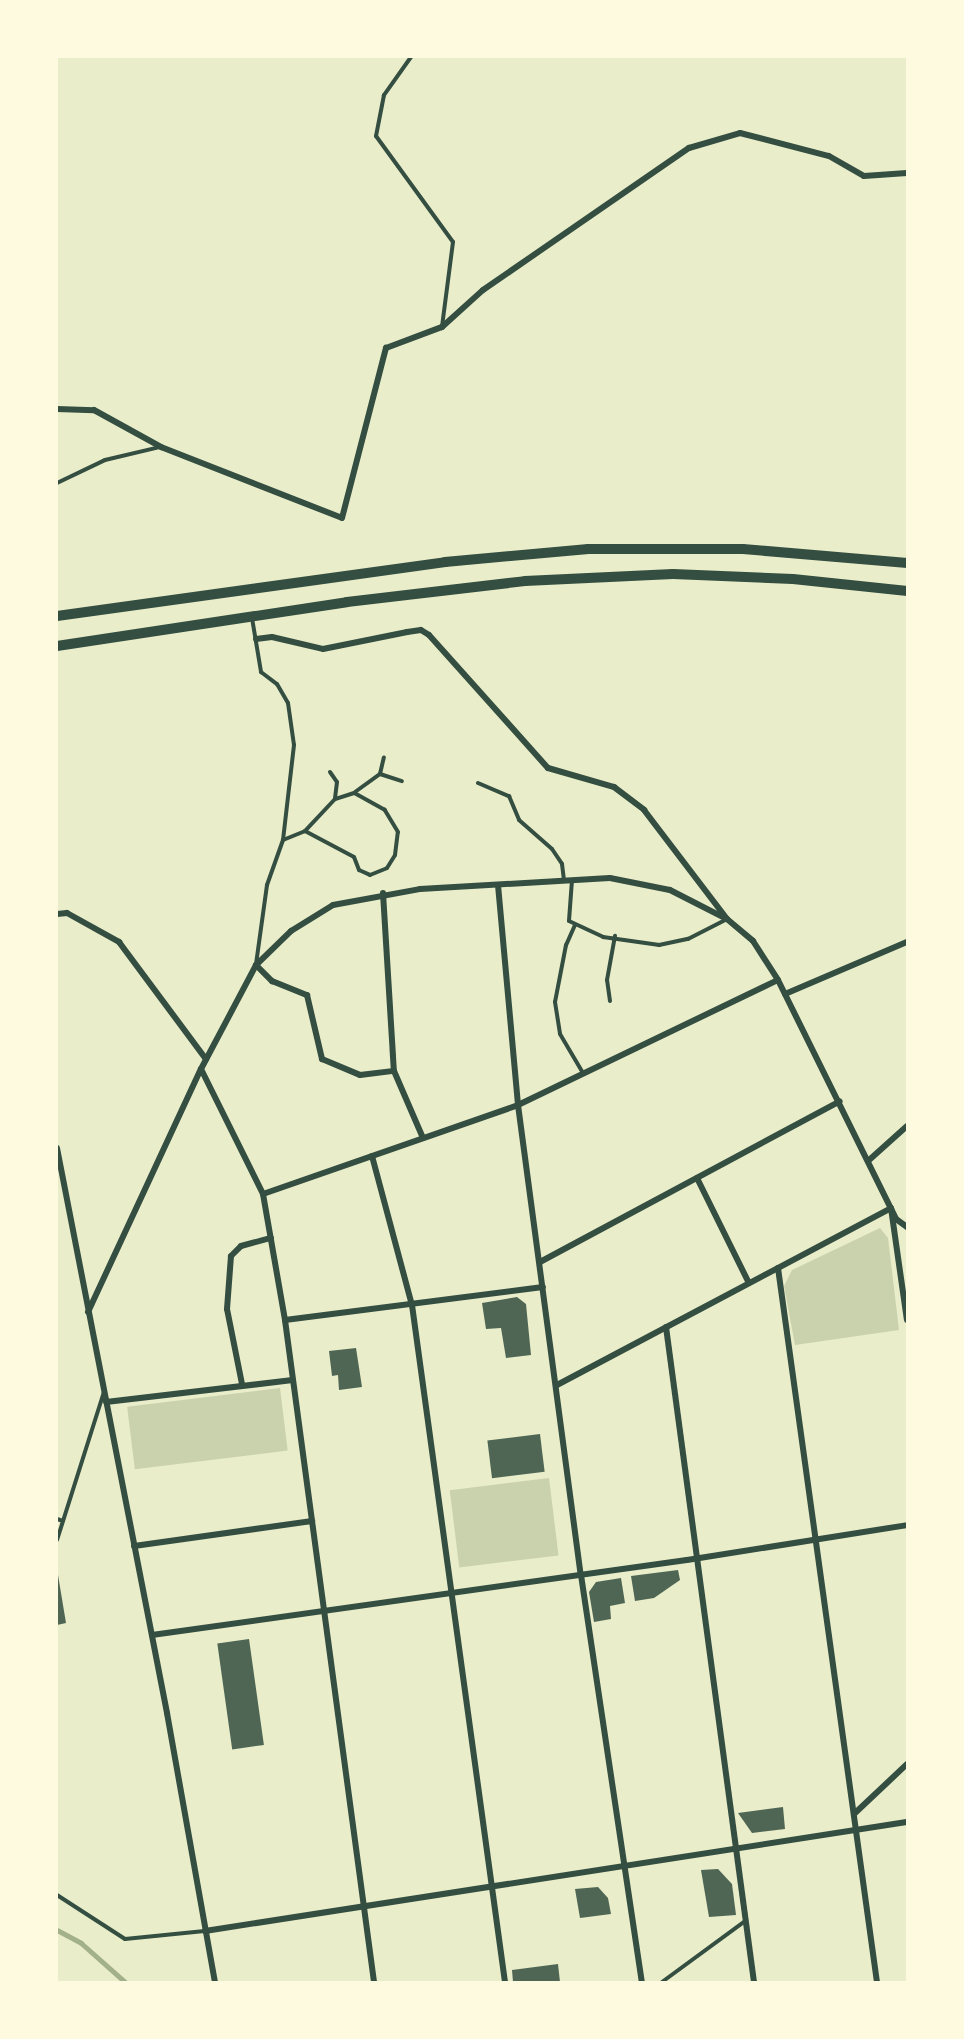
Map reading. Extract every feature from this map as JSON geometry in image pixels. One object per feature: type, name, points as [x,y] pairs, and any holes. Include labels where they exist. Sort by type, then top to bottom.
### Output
[{"type":"main road","points":[[57,616],[445,562],[588,549],[743,549],[907,563]]},
{"type":"main road","points":[[58,646],[252,616],[525,581],[673,574],[793,579],[907,591]]},
{"type":"street","points":[[57,409],[94,410],[161,447],[342,518],[386,348],[442,327],[483,291],[689,148],[740,133],[829,156],[864,176],[907,173]]},
{"type":"street","points":[[256,639],[272,637],[323,649],[421,630],[429,635],[548,768],[614,787],[644,810],[728,919],[753,941],[778,980],[840,1101],[896,1219],[907,1227]]},
{"type":"street","points":[[88,1312],[201,1069],[256,965],[291,931],[333,905],[383,893],[610,878],[670,890],[728,919]]},
{"type":"street","points":[[498,885],[518,1105],[581,1575],[642,1982]]},
{"type":"street","points":[[383,893],[394,1071],[423,1138]]},
{"type":"street","points":[[57,914],[67,913],[119,942],[206,1059]]},
{"type":"street","points":[[785,994],[907,942]]},
{"type":"street","points":[[256,965],[272,981],[307,995],[322,1059],[360,1075],[394,1071]]},
{"type":"street","points":[[263,1194],[518,1105],[778,980]]},
{"type":"street","points":[[201,1069],[263,1194],[285,1320],[325,1611],[361,1906],[374,1982]]},
{"type":"street","points":[[540,1262],[840,1101]]},
{"type":"street","points":[[868,1161],[907,1126]]},
{"type":"street","points":[[57,1148],[152,1635],[215,1982]]},
{"type":"street","points":[[372,1156],[412,1305],[505,1982]]},
{"type":"street","points":[[697,1178],[749,1283]]},
{"type":"street","points":[[557,1385],[891,1208]]},
{"type":"street","points":[[891,1208],[907,1320]]},
{"type":"street","points":[[242,1384],[227,1310],[231,1256],[240,1246],[271,1238]]},
{"type":"street","points":[[778,1268],[877,1982]]},
{"type":"street","points":[[285,1320],[543,1287]]},
{"type":"street","points":[[666,1327],[754,1982]]},
{"type":"street","points":[[106,1402],[242,1384],[293,1380]]},
{"type":"street","points":[[134,1546],[312,1521]]},
{"type":"street","points":[[152,1635],[696,1559],[907,1525]]},
{"type":"street","points":[[854,1814],[907,1764]]},
{"type":"street","points":[[205,1930],[907,1822]]},
{"type":"lane","points":[[411,57],[384,95],[376,135],[453,242],[442,327]]},
{"type":"lane","points":[[57,483],[105,460],[161,447]]},
{"type":"lane","points":[[252,616],[261,672],[277,684],[288,703],[293,729],[283,840],[267,885],[256,965]]},
{"type":"lane","points":[[283,840],[304,831],[335,799],[354,793],[380,774],[384,756]]},
{"type":"lane","points":[[330,772],[337,782],[335,799]]},
{"type":"lane","points":[[380,774],[402,781]]},
{"type":"lane","points":[[478,783],[509,796],[519,820],[540,836],[562,864],[568,880],[570,921],[575,925],[603,938],[615,936],[659,945],[688,939],[728,919]]},
{"type":"lane","points":[[304,831],[354,856],[359,870],[370,875],[387,868],[395,855],[398,832],[385,810],[354,793]]},
{"type":"lane","points":[[575,925],[566,945],[555,1002],[560,1034],[583,1073]]},
{"type":"lane","points":[[610,1001],[607,980],[615,936]]},
{"type":"lane","points":[[57,1540],[104,1391]]},
{"type":"lane","points":[[57,1519],[63,1521]]},
{"type":"lane","points":[[57,1895],[125,1939],[205,1930]]},
{"type":"lane","points":[[662,1982],[745,1920]]},
{"type":"green space","points":[[880,1228],[888,1238],[899,1330],[795,1345],[784,1286],[792,1270]]},
{"type":"green space","points":[[280,1388],[288,1451],[135,1469],[127,1407]]},
{"type":"green space","points":[[549,1478],[559,1555],[459,1568],[450,1490]]},
{"type":"building","points":[[517,1297],[526,1304],[531,1355],[506,1358],[501,1328],[486,1329],[482,1303]]},
{"type":"building","points":[[356,1348],[362,1387],[339,1390],[338,1375],[332,1376],[329,1351]]},
{"type":"building","points":[[540,1434],[545,1472],[492,1478],[487,1440]]},
{"type":"building","points":[[57,1569],[66,1623],[57,1625]]},
{"type":"building","points":[[678,1570],[680,1580],[654,1598],[635,1601],[631,1576]]},
{"type":"building","points":[[621,1578],[625,1603],[610,1606],[611,1619],[594,1622],[589,1592],[596,1582]]},
{"type":"building","points":[[249,1639],[264,1745],[232,1749],[217,1643]]},
{"type":"building","points":[[783,1807],[785,1829],[752,1833],[738,1813]]},
{"type":"building","points":[[718,1869],[732,1884],[736,1915],[709,1917],[701,1870]]},
{"type":"building","points":[[598,1887],[608,1898],[611,1914],[580,1918],[575,1889]]},
{"type":"building","points":[[558,1964],[560,1982],[513,1982],[512,1970]]},
{"type":"waterway","points":[[57,1930],[81,1943],[125,1982]]}]
